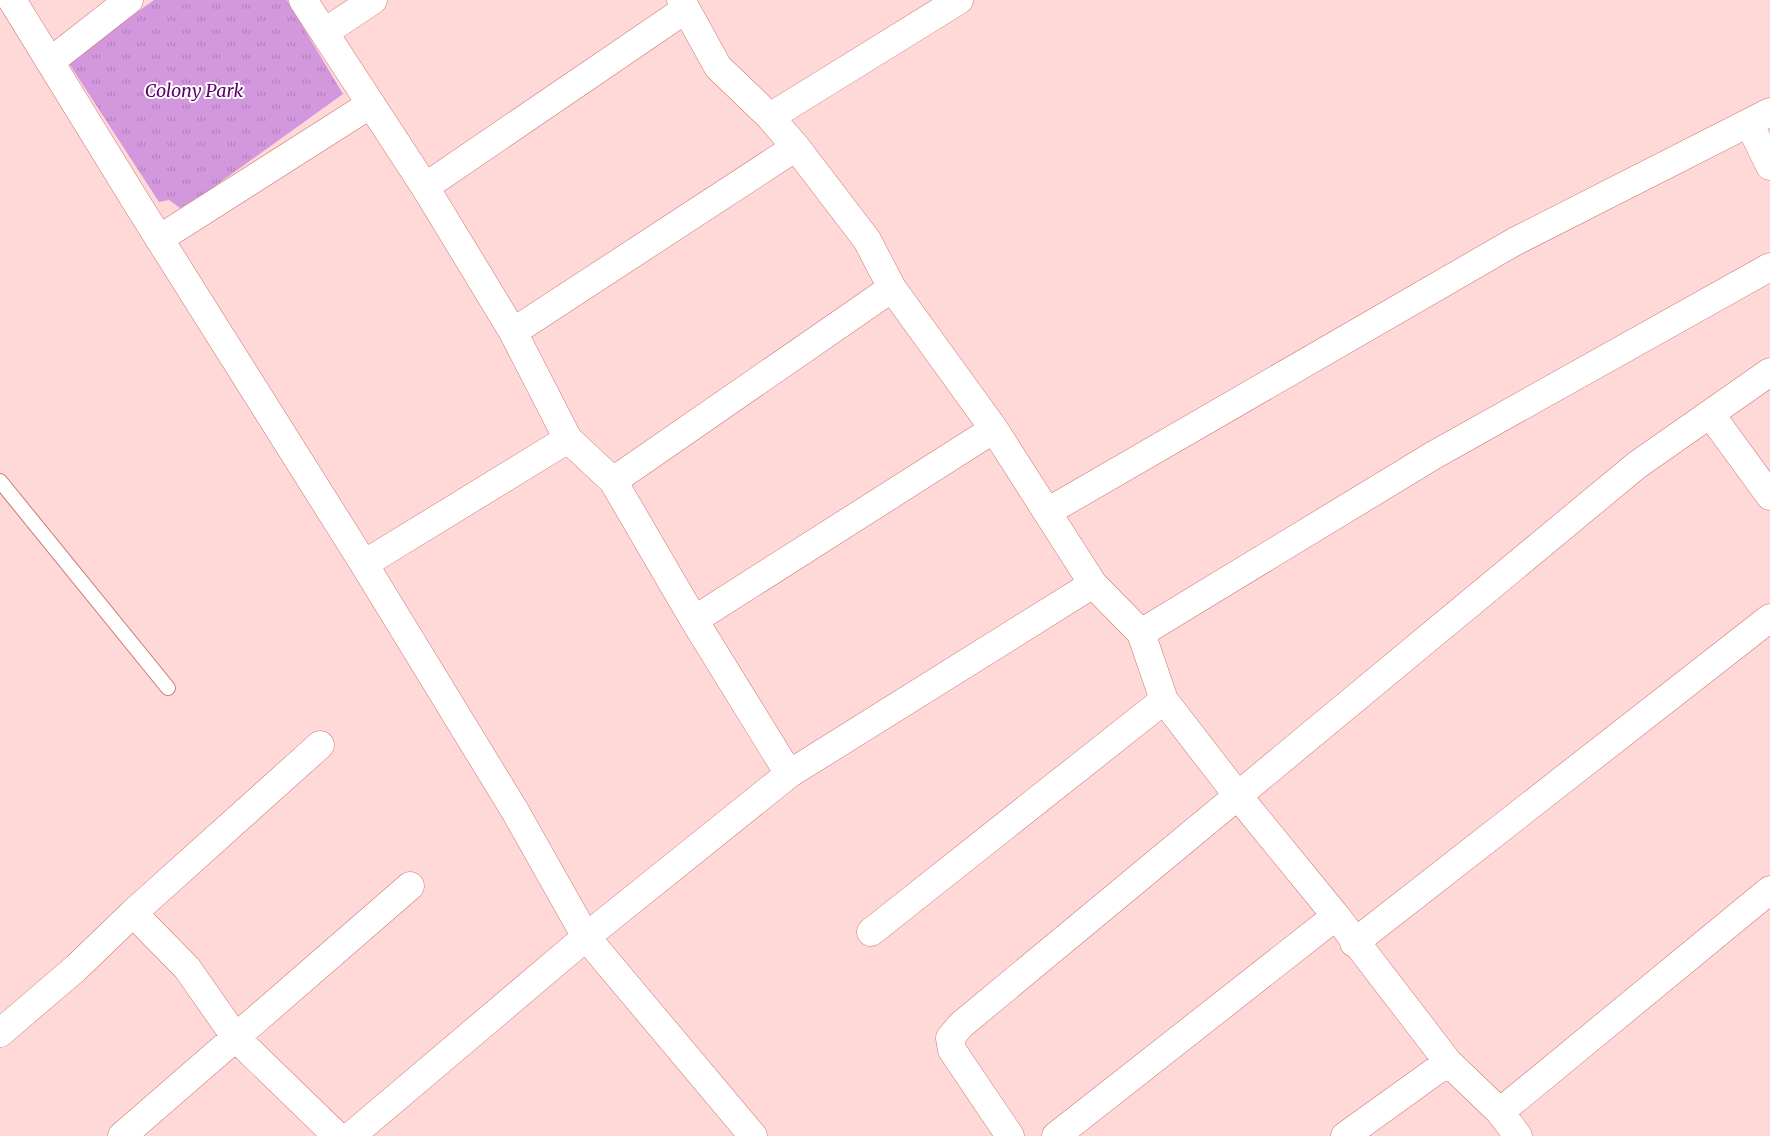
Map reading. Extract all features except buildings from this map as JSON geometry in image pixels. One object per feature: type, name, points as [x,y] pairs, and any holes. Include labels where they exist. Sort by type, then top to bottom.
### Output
[{"type":"street","points":[[12,0],[51,60],[159,239],[364,564],[515,811],[586,937],[754,1136]]},
{"type":"street","points":[[51,60],[129,0]]},
{"type":"street","points":[[303,0],[425,186],[513,332],[568,439],[613,482],[694,620],[789,774]]},
{"type":"street","points":[[325,32],[373,0]]},
{"type":"street","points":[[770,117],[959,0]]},
{"type":"street","points":[[425,186],[683,4],[718,67],[770,117],[796,147],[867,240],[892,288],[994,429],[1093,584],[1141,633],[1164,700],[1238,796],[1336,916],[1354,943],[1448,1062],[1500,1112],[1518,1136]]},
{"type":"street","points":[[159,239],[371,104]]},
{"type":"street","points":[[1046,512],[1514,242],[1760,118],[1770,166]]},
{"type":"street","points":[[513,332],[796,147]]},
{"type":"street","points":[[1141,633],[1434,456],[1770,267]]},
{"type":"street","points":[[613,482],[892,288]]},
{"type":"street","points":[[1010,1136],[952,1050],[950,1038],[961,1025],[1629,471],[1770,372]]},
{"type":"street","points":[[1711,415],[1770,496]]},
{"type":"street","points":[[694,620],[994,429]]},
{"type":"street","points":[[364,564],[568,439]]},
{"type":"street","points":[[351,1136],[586,937],[789,774],[1093,584]]},
{"type":"street","points":[[1354,943],[1770,618]]},
{"type":"street","points":[[871,932],[1164,700]]},
{"type":"street","points":[[0,1033],[76,968],[133,912],[320,745]]},
{"type":"street","points":[[122,1136],[410,886]]},
{"type":"street","points":[[1500,1112],[1770,890]]},
{"type":"street","points":[[133,912],[187,968],[236,1038],[337,1136]]},
{"type":"street","points":[[1056,1136],[1336,916]]},
{"type":"street","points":[[1345,1136],[1448,1062]]},
{"type":"lane","points":[[0,482],[168,688]]},
{"type":"green space","name":"Colony Park","points":[[154,0],[287,0],[343,94],[208,191],[180,208],[169,200],[159,202],[68,62]]}]
